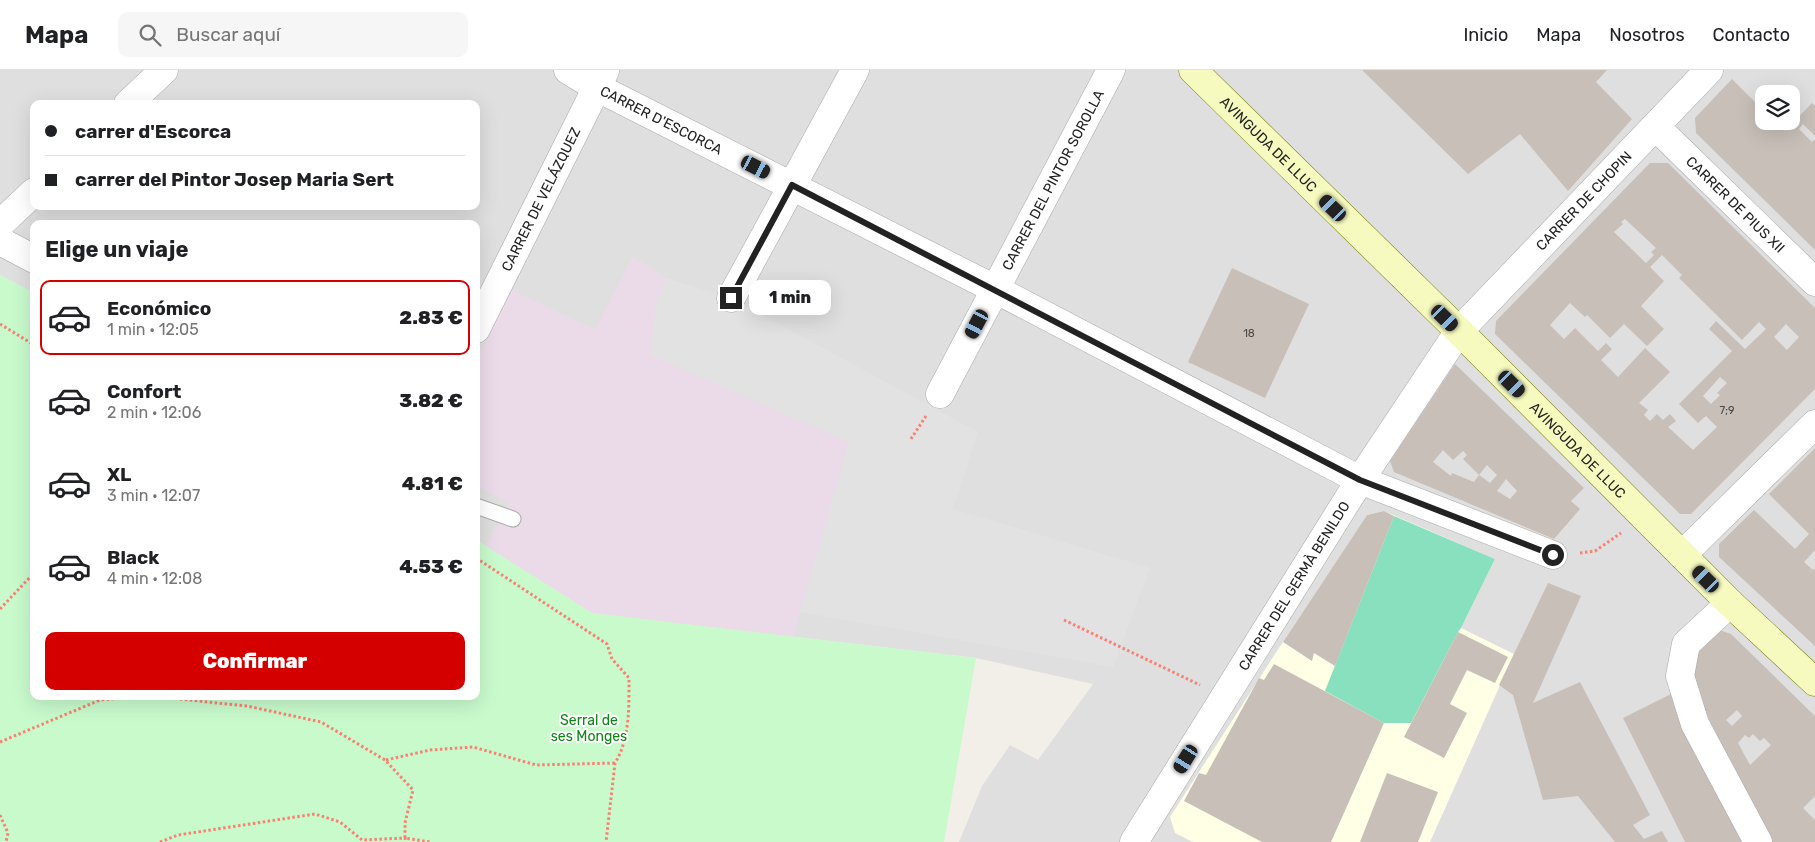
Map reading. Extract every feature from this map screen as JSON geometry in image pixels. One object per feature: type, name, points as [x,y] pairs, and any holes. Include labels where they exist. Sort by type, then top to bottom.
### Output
[{"type":"main road","name":"AVINGUDA DE LLUC","points":[[1194,70],[1459,331],[1682,555],[1815,682]]},
{"type":"street","points":[[132,100],[164,70]]},
{"type":"street","name":"CARRER D'ESCORCA","points":[[568,70],[601,78],[792,185],[1360,480],[1553,555]]},
{"type":"street","points":[[731,298],[855,70]]},
{"type":"street","name":"CARRER DEL PINTOR SOROLLA","points":[[940,394],[1111,70]]},
{"type":"street","name":"CARRER DE CHOPIN","points":[[1459,331],[1709,70]]},
{"type":"street","name":"CARRER DE VELÁZQUEZ","points":[[480,321],[601,78]]},
{"type":"street","name":"CARRER DE PIUS XII","points":[[1656,127],[1815,282]]},
{"type":"street","points":[[0,224],[30,196]]},
{"type":"street","points":[[0,241],[30,257]]},
{"type":"street","name":"CARRER DEL GERMÀ BENILDO","points":[[1140,840],[1225,697],[1360,480],[1459,331]]},
{"type":"street","points":[[1682,555],[1815,424]]},
{"type":"street","points":[[1730,602],[1686,644],[1680,676],[1695,724],[1758,842]]},
{"type":"lane","points":[[480,507],[513,519]]},
{"type":"path","points":[[0,324],[30,343]]},
{"type":"path","points":[[1553,555],[1563,549],[1574,554],[1595,551],[1644,517]]},
{"type":"path","points":[[480,561],[607,644],[612,658],[629,678],[629,712],[620,754],[615,764],[606,842]]},
{"type":"path","points":[[0,609],[30,577]]},
{"type":"path","points":[[1064,620],[1225,697]]},
{"type":"path","points":[[0,742],[100,700]]},
{"type":"path","points":[[189,700],[247,706],[321,722],[385,760],[413,790],[405,823],[406,840]]},
{"type":"path","points":[[385,760],[430,750],[473,746],[536,766],[615,764]]},
{"type":"path","points":[[160,842],[178,835],[315,814],[340,822],[362,840],[430,842]]},
{"type":"path","points":[[0,815],[8,833],[6,842]]},
{"type":"shaded area","points":[[0,70],[1815,70],[1815,842],[959,842],[982,786],[1010,745],[1038,760],[1093,684],[976,658],[592,613],[480,543],[480,220],[30,220],[30,291],[0,275]]},
{"type":"shaded area","points":[[633,257],[666,278],[657,300],[651,355],[849,442],[793,637],[592,613],[486,546],[510,503],[480,488],[480,353],[512,290],[595,330]]},
{"type":"shaded area","points":[[666,278],[731,298],[978,432],[953,509],[1150,568],[1113,667],[800,612],[849,442],[650,355],[657,300]]},
{"type":"shaded area","points":[[1384,511],[1495,559],[1461,628],[1514,654],[1430,842],[1193,842],[1175,833],[1170,817],[1275,654],[1367,515]]},
{"type":"green space","name":"Serral de ses Monges","points":[[0,275],[30,291],[30,700],[480,700],[480,543],[592,613],[976,658],[944,842],[0,842]]},
{"type":"green space","points":[[1394,516],[1495,559],[1411,723],[1384,723],[1325,691]]},
{"type":"building","points":[[1362,70],[1607,70],[1596,82],[1632,119],[1568,191],[1520,134],[1468,174]]},
{"type":"building","points":[[1732,79],[1755,102],[1755,130],[1800,130],[1812,142],[1815,139],[1815,250],[1696,133],[1695,118]]},
{"type":"building","points":[[1812,103],[1815,106],[1815,136],[1803,124],[1800,128],[1800,115]]},
{"type":"building","points":[[1650,163],[1668,163],[1815,308],[1815,389],[1691,514],[1680,514],[1495,334],[1496,321]],"holes":[[[1625,219],[1656,248],[1651,252],[1654,255],[1646,263],[1614,232],[1623,224],[1621,222]],[[1662,255],[1682,275],[1679,278],[1742,340],[1759,322],[1766,329],[1745,349],[1716,321],[1709,329],[1732,351],[1679,404],[1698,423],[1706,416],[1717,427],[1693,450],[1668,427],[1676,421],[1670,414],[1663,420],[1657,414],[1650,421],[1644,415],[1648,410],[1639,403],[1670,372],[1645,348],[1618,377],[1601,360],[1612,349],[1606,343],[1598,351],[1575,328],[1564,339],[1550,325],[1570,303],[1585,317],[1587,315],[1610,338],[1624,324],[1647,346],[1664,329],[1641,306],[1664,281],[1650,267]],[[1786,324],[1799,337],[1787,350],[1774,337]],[[1720,377],[1727,383],[1717,393],[1720,395],[1711,404],[1703,396]]]},
{"type":"building","points":[[1232,268],[1309,304],[1265,398],[1188,362]]},
{"type":"building","points":[[1455,364],[1584,488],[1571,501],[1580,509],[1554,539],[1394,472],[1390,461]],"holes":[[[1443,450],[1453,460],[1463,451],[1467,455],[1463,459],[1479,475],[1474,482],[1452,473],[1451,476],[1433,462]],[[1487,465],[1497,475],[1490,483],[1479,475]],[[1506,479],[1517,491],[1510,499],[1497,491]]]},
{"type":"building","points":[[1815,448],[1815,550],[1804,562],[1813,570],[1815,568],[1815,646],[1719,557],[1719,544],[1754,510],[1795,549],[1809,534],[1769,494]]},
{"type":"building","points":[[1384,511],[1394,516],[1335,666],[1314,653],[1312,661],[1283,642],[1367,515]]},
{"type":"building","points":[[1548,583],[1581,596],[1533,703],[1580,682],[1650,815],[1633,825],[1644,839],[1662,831],[1668,842],[1615,842],[1578,796],[1543,800],[1513,695],[1499,685]]},
{"type":"building","points":[[1719,630],[1731,634],[1815,716],[1815,796],[1803,808],[1815,820],[1815,842],[1770,842],[1692,685],[1698,651]],"holes":[[[1737,710],[1742,716],[1732,726],[1726,720]],[[1753,734],[1760,741],[1764,738],[1771,745],[1750,765],[1738,743],[1745,735],[1749,738]]]},
{"type":"building","points":[[1458,632],[1508,657],[1495,683],[1467,670],[1450,704],[1467,713],[1444,758],[1404,737]]},
{"type":"building","points":[[1274,664],[1384,723],[1331,842],[1262,842],[1184,801],[1199,773],[1206,775],[1259,678],[1264,680]]},
{"type":"building","points":[[1671,694],[1743,842],[1685,842],[1623,718]]},
{"type":"building","points":[[1387,773],[1438,792],[1418,842],[1360,842]]},
{"type":"route","points":[[731,298],[792,185],[1360,480],[1553,555]]}]
